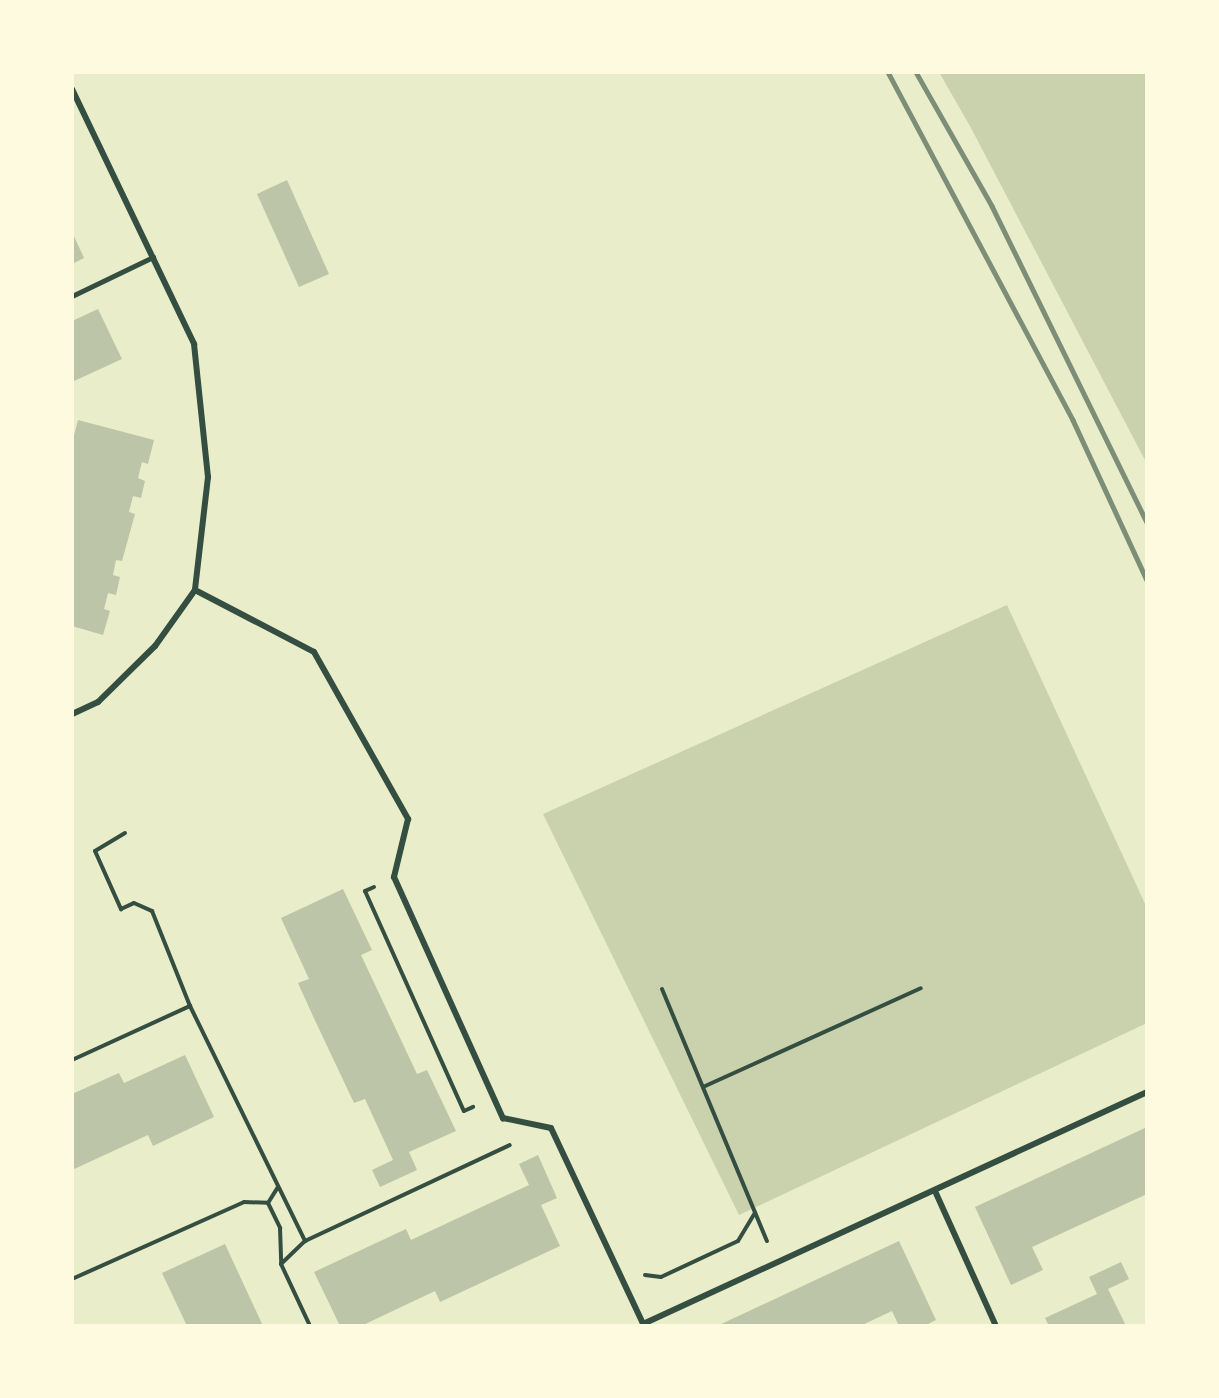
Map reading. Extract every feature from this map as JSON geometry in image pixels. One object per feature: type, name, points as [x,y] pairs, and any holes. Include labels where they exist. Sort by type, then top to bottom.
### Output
[{"type":"street","points":[[72,89],[194,344],[208,477],[195,590],[155,646],[98,702],[72,714]]},
{"type":"street","points":[[195,590],[314,652],[408,819],[394,878],[503,1118],[551,1128],[644,1325],[1147,1092]]},
{"type":"street","points":[[934,1191],[996,1326]]},
{"type":"lane","points":[[72,296],[153,257]]},
{"type":"path","points":[[125,833],[95,851],[121,909],[134,903],[152,910],[190,1006],[305,1241]]},
{"type":"path","points":[[394,878],[365,891],[464,1111],[494,1098]]},
{"type":"path","points":[[662,988],[777,1264]]},
{"type":"path","points":[[703,1087],[921,988]]},
{"type":"path","points":[[72,1060],[190,1006]]},
{"type":"path","points":[[281,1264],[305,1241],[511,1144],[529,1124]]},
{"type":"path","points":[[268,1203],[278,1187]]},
{"type":"path","points":[[72,1279],[244,1202],[268,1203]]},
{"type":"path","points":[[268,1203],[280,1228],[281,1264],[310,1326]]},
{"type":"path","points":[[619,1273],[661,1277],[738,1240],[755,1213]]},
{"type":"green space","points":[[939,72],[1147,72],[1147,464],[971,128]]},
{"type":"green space","points":[[1007,605],[1147,908],[1147,1023],[739,1215],[543,814]]},
{"type":"building","points":[[287,180],[329,274],[299,287],[257,194]]},
{"type":"building","points":[[72,232],[84,258],[72,264]]},
{"type":"building","points":[[98,309],[122,359],[72,382],[72,321]]},
{"type":"building","points":[[78,420],[154,440],[148,464],[142,462],[138,478],[145,481],[141,498],[133,496],[129,512],[135,514],[122,561],[116,560],[113,575],[120,577],[116,595],[108,593],[104,609],[110,611],[103,635],[72,626],[72,443]]},
{"type":"building","points":[[343,889],[372,950],[361,955],[417,1074],[427,1070],[456,1131],[409,1152],[417,1170],[380,1187],[372,1170],[393,1160],[365,1099],[354,1103],[312,1014],[298,983],[309,979],[281,918]]},
{"type":"building","points":[[185,1055],[214,1117],[153,1146],[148,1135],[72,1170],[72,1094],[119,1073],[124,1083]]},
{"type":"building","points":[[1147,1127],[1147,1194],[1032,1247],[1043,1270],[1011,1285],[975,1207]]},
{"type":"building","points":[[538,1155],[557,1198],[541,1205],[560,1246],[440,1302],[435,1291],[361,1326],[340,1326],[314,1272],[406,1229],[411,1240],[529,1185],[519,1164]]},
{"type":"building","points":[[899,1241],[936,1320],[924,1326],[899,1326],[892,1311],[860,1326],[717,1326]]},
{"type":"building","points":[[225,1244],[263,1326],[187,1326],[162,1273]]},
{"type":"building","points":[[1121,1262],[1129,1279],[1108,1289],[1126,1326],[1049,1326],[1045,1318],[1097,1294],[1089,1277]]},
{"type":"railway","points":[[888,72],[1073,420],[1147,580]]},
{"type":"railway","points":[[916,72],[992,206],[1147,522]]}]
